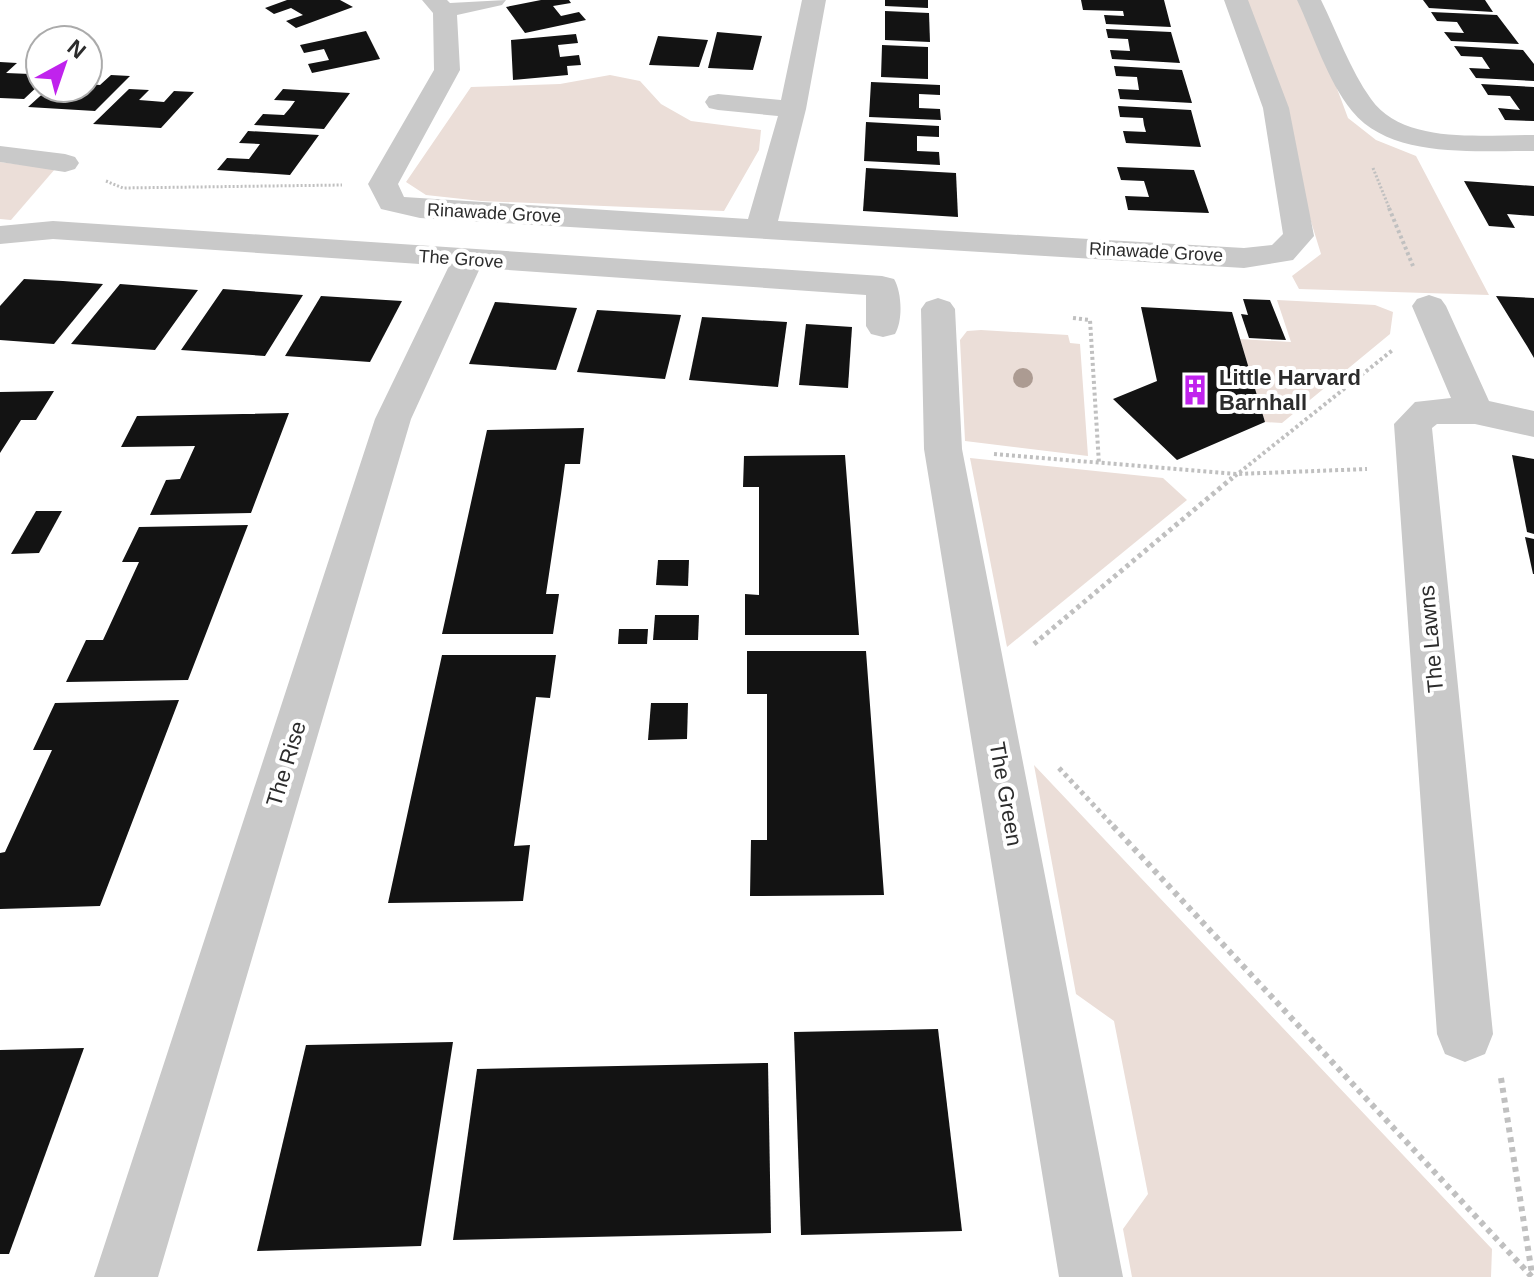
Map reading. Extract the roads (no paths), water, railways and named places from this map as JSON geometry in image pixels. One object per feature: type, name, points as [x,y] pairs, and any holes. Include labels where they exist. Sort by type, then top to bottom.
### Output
[{"type":"street","points":[[440,6],[494,0]]},
{"type":"street","points":[[761,229],[793,109],[814,0]]},
{"type":"street","name":"Rinawade Grove","points":[[440,6],[447,70],[383,184],[392,203],[420,209],[1244,258],[1282,253],[1299,236],[1276,108],[1236,0]]},
{"type":"street","points":[[1309,0],[1362,107],[1386,129],[1433,139],[1534,143]]},
{"type":"street","points":[[718,102],[793,109]]},
{"type":"street","points":[[0,154],[65,163]]},
{"type":"street","name":"The Grove","points":[[3,237],[53,230],[882,286],[883,326]]},
{"type":"street","name":"The Rise","points":[[126,1277],[393,419],[468,259]]},
{"type":"street","points":[[1429,306],[1475,411],[1534,424]]},
{"type":"street","name":"The Green","points":[[938,309],[943,449],[1091,1277]]},
{"type":"street","name":"The Lawns","points":[[1465,1034],[1413,424],[1428,411],[1475,411]]},
{"type":"place","name":"Little Harvard Barnhall","points":[[1195,390]]}]
